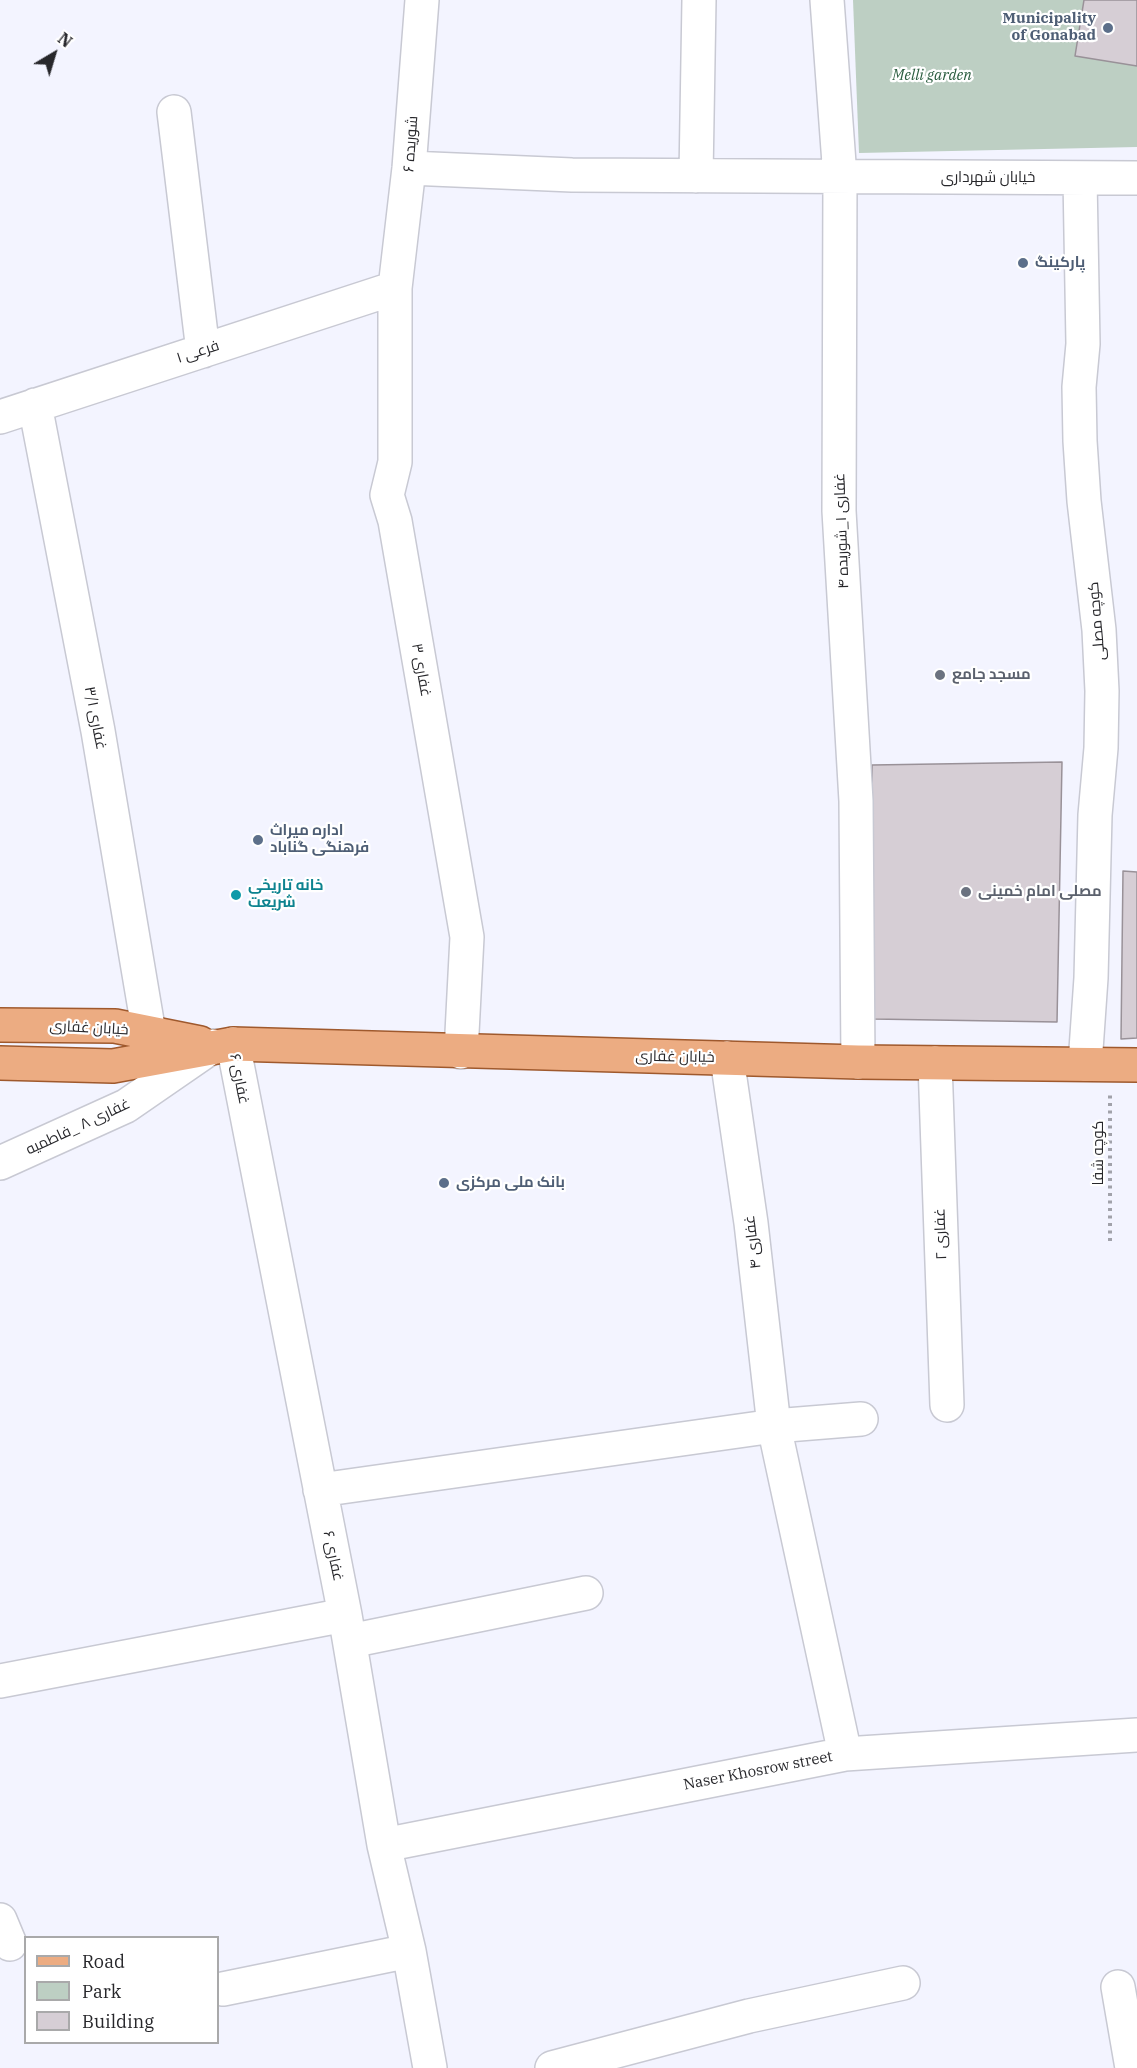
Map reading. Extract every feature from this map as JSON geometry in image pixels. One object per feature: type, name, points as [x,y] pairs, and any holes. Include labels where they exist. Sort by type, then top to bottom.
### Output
[{"type":"main road","name":"خیابان غفاری","points":[[0,1025],[115,1026],[223,1045],[858,1062],[1111,1065]]},
{"type":"main road","name":"خیابان غفاری","points":[[0,1063],[113,1066],[223,1045]]},
{"type":"street","name":"شوریده ۶","points":[[395,288],[409,168],[422,0]]},
{"type":"street","points":[[696,176],[699,0]]},
{"type":"street","name":"غفاری ۱_شوریده ۴","points":[[827,0],[840,177],[839,511],[856,801],[858,1062]]},
{"type":"street","points":[[174,112],[203,351]]},
{"type":"street","name":"خیابان شهرداری","points":[[409,168],[572,175],[1137,178]]},
{"type":"street","name":"کوچه مصلی","points":[[1080,178],[1083,344],[1079,387],[1080,441],[1084,501],[1100,630],[1111,1065]]},
{"type":"street","name":"فرعی ۱","points":[[0,417],[395,288]]},
{"type":"street","name":"غفاری ۳","points":[[395,288],[395,462],[387,495],[395,521],[467,937],[461,1052]]},
{"type":"street","name":"غفاری ۳/۱","points":[[35,405],[98,731],[149,1033]]},
{"type":"street","name":"غفاری ۸ _فاطمیه","points":[[0,1163],[126,1106],[223,1045]]},
{"type":"street","name":"غفاری ۶","points":[[223,1045],[320,1490],[347,1628],[384,1845],[408,1952],[430,2068]]},
{"type":"street","name":"غفاری ۴","points":[[727,1058],[751,1223],[774,1426],[845,1754]]},
{"type":"street","name":"غفاری ۲","points":[[935,1063],[947,1405]]},
{"type":"street","points":[[320,1490],[774,1426],[861,1419]]},
{"type":"street","points":[[0,1681],[586,1593]]},
{"type":"street","name":"Naser Khosrow street","points":[[384,1845],[845,1754],[1137,1735]]},
{"type":"street","points":[[223,1989],[408,1952]]},
{"type":"street","points":[[552,2068],[748,2016],[903,1983]]},
{"type":"street","points":[[1118,1987],[1132,2068]]},
{"type":"path","name":"کوچه شفا","points":[[1110,1241],[1111,1065]]},
{"type":"green space","name":"Melli garden","points":[[853,0],[1137,0],[1137,147],[859,153]]},
{"type":"building","name":"Municipality of Gonabad","points":[[1084,0],[1137,0],[1137,66],[1075,56]]},
{"type":"building","name":"مصلی امام خمینی","points":[[1062,762],[1057,1022],[873,1019],[872,765]]},
{"type":"building","points":[[1123,871],[1137,872],[1137,1038],[1121,1039]]},
{"type":"place","name":"Municipality of Gonabad","points":[[1108,28]]},
{"type":"place","name":"پارکینگ","points":[[1023,263]]},
{"type":"place","name":"مسجد جامع","points":[[940,675]]},
{"type":"place","name":"اداره میراث فرهنگی گناباد","points":[[258,840]]},
{"type":"place","name":"مصلی امام خمینی","points":[[966,892]]},
{"type":"place","name":"خانه تاریخی شریعت","points":[[236,895]]},
{"type":"place","name":"بانک ملی مرکزی","points":[[444,1183]]}]
